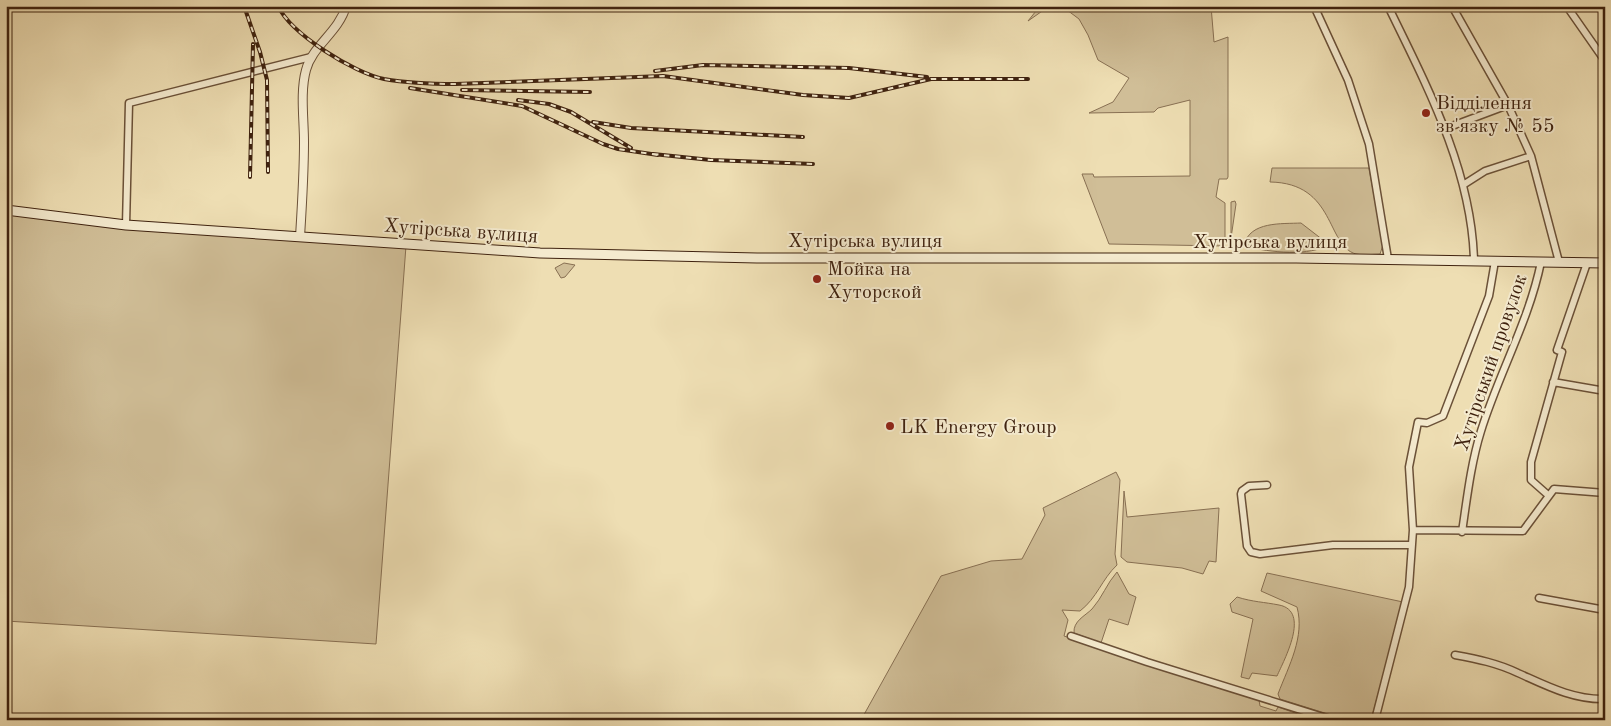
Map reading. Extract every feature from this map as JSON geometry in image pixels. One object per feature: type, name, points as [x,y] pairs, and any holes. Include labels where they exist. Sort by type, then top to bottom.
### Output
[{"type":"main road","name":"Хутірська вулиця","points":[[6,210],[126,225],[540,254],[757,258],[1388,259],[1605,263]]},
{"type":"street","points":[[300,237],[304,173],[304,85],[311,57],[337,26],[346,6]]},
{"type":"street","points":[[1314,6],[1348,80],[1369,144],[1388,259]]},
{"type":"street","points":[[1388,6],[1444,129],[1463,185],[1474,241],[1474,261]]},
{"type":"street","points":[[1452,6],[1508,105],[1531,156],[1559,262]]},
{"type":"street","points":[[1568,6],[1605,61]]},
{"type":"street","points":[[126,225],[129,103],[311,57]]},
{"type":"street","points":[[1444,129],[1508,105]]},
{"type":"street","points":[[1463,185],[1485,171],[1531,156]]},
{"type":"street","points":[[1375,720],[1409,587],[1414,530],[1409,467],[1418,422],[1427,423],[1443,416],[1489,296],[1495,261]]},
{"type":"street","name":"Хутірський провулок","points":[[1462,532],[1473,458],[1481,430],[1534,294],[1541,262]]},
{"type":"street","points":[[1548,495],[1531,480],[1531,462],[1562,352],[1557,350],[1587,263]]},
{"type":"street","points":[[1553,382],[1605,391]]},
{"type":"street","points":[[1268,485],[1250,486],[1241,494],[1247,546],[1250,552],[1260,554],[1333,545],[1412,545]]},
{"type":"street","points":[[1414,530],[1462,532],[1523,531],[1554,489],[1605,493]]},
{"type":"street","points":[[1539,598],[1605,610]]},
{"type":"street","points":[[1071,636],[1147,662],[1333,720]]},
{"type":"street","points":[[1455,655],[1483,659],[1517,672],[1548,688],[1594,699],[1605,698]]},
{"type":"shaded area","points":[[1040,6],[1211,6],[1214,42],[1228,37],[1228,177],[1227,179],[1219,179],[1216,197],[1225,203],[1225,246],[1109,244],[1082,174],[1093,174],[1094,177],[1190,176],[1190,100],[1158,108],[1154,112],[1089,113],[1113,102],[1129,78],[1098,60],[1079,19],[1067,10],[1048,7],[1028,21]]},
{"type":"shaded area","points":[[1272,168],[1369,168],[1383,245],[1380,254],[1359,255],[1346,249],[1318,203],[1307,193],[1291,185],[1270,182]]},
{"type":"shaded area","points":[[1235,201],[1236,204],[1231,238],[1231,202]]},
{"type":"shaded area","points":[[6,211],[406,246],[376,644],[6,621]]},
{"type":"shaded area","points":[[1301,223],[1323,240],[1323,247],[1316,250],[1284,252],[1261,250],[1244,245],[1247,237],[1260,228],[1276,224]]},
{"type":"shaded area","points":[[564,263],[575,265],[565,277],[561,278],[555,268]]},
{"type":"shaded area","points":[[1116,472],[1120,480],[1115,554],[1117,565],[1091,600],[1080,611],[1062,610],[1068,620],[1064,636],[1259,700],[1260,706],[1276,711],[1278,707],[1315,720],[861,720],[941,576],[991,561],[1022,559],[1045,515],[1043,508]]},
{"type":"shaded area","points":[[1124,491],[1127,517],[1219,508],[1216,562],[1209,561],[1203,574],[1182,568],[1127,562],[1121,557]]},
{"type":"shaded area","points":[[1117,572],[1129,594],[1136,597],[1128,625],[1109,619],[1101,643],[1074,633],[1077,622],[1096,605]]},
{"type":"shaded area","points":[[1267,573],[1403,602],[1371,720],[1347,720],[1280,699],[1278,694],[1295,651],[1299,618],[1297,607],[1261,591]]},
{"type":"shaded area","points":[[1237,597],[1279,605],[1288,609],[1293,616],[1293,637],[1277,676],[1252,673],[1249,679],[1241,677],[1253,619],[1232,612],[1230,604]]},
{"type":"railway","points":[[244,6],[260,52],[267,80],[268,172]]},
{"type":"railway","points":[[278,6],[285,17],[309,40],[341,61],[371,75],[402,81],[456,84],[663,76],[803,95],[849,98],[931,79],[1028,79]]},
{"type":"railway","points":[[250,177],[253,44]]},
{"type":"railway","points":[[655,71],[703,65],[849,68],[927,77]]},
{"type":"railway","points":[[410,88],[522,106],[603,144],[618,149],[658,155]]},
{"type":"railway","points":[[462,90],[590,92]]},
{"type":"railway","points":[[518,100],[549,104],[571,112],[631,148]]},
{"type":"railway","points":[[593,122],[631,128],[803,137]]},
{"type":"railway","points":[[653,154],[711,160],[813,164]]},
{"type":"place","name":"Відділення зв'язку № 55","points":[[1426,113]]},
{"type":"place","name":"Мойка на Хуторской","points":[[817,279]]},
{"type":"place","name":"LK Energy Group","points":[[890,426]]}]
